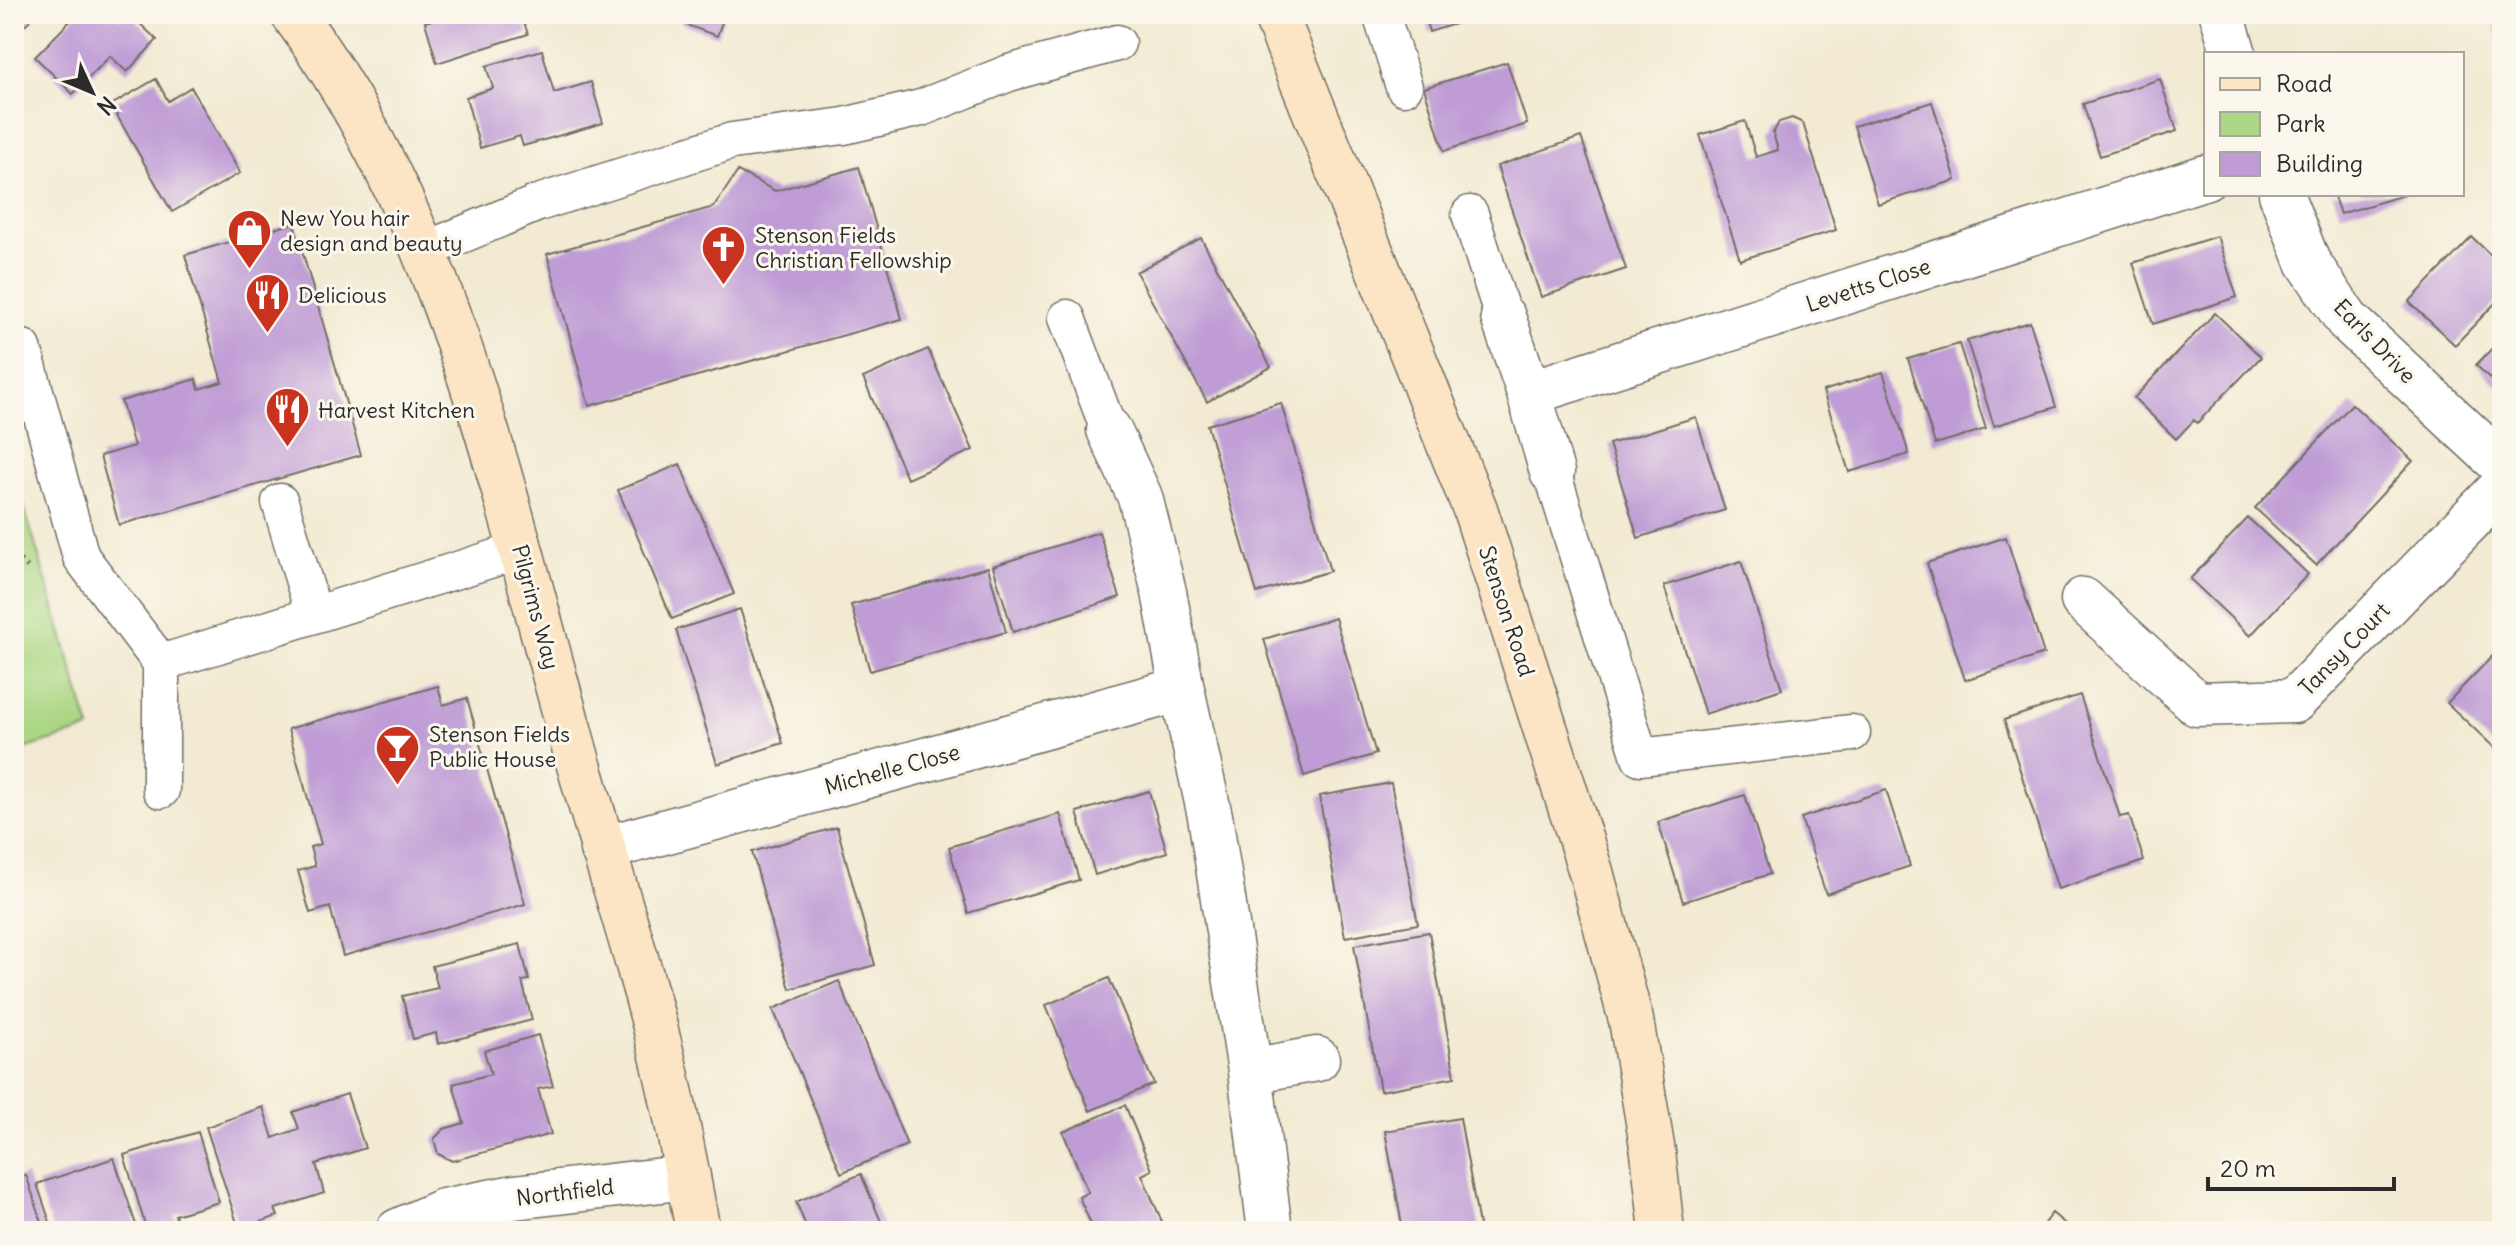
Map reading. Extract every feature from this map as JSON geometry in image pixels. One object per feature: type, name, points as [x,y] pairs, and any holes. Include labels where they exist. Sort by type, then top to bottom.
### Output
[{"type":"street","name":"Pilgrims Way","points":[[293,14],[340,83],[394,185],[463,357],[521,550],[602,849],[641,973],[666,1071],[698,1231]]},
{"type":"street","name":"Stenson Road","points":[[1275,14],[1475,509],[1586,857],[1631,1020],[1653,1152],[1662,1231]]},
{"type":"street","points":[[2222,14],[2233,52]]},
{"type":"street","name":"Levetts Close","points":[[1529,393],[2204,178]]},
{"type":"street","name":"Earls Drive","points":[[2282,196],[2308,262],[2347,320],[2502,465]]},
{"type":"street","points":[[1503,317],[1552,472]]},
{"type":"street","points":[[1109,430],[1140,497],[1164,592],[1210,816],[1250,1071],[1270,1231]]},
{"type":"street","name":"Tansy Court","points":[[2083,600],[2197,704],[2294,701],[2502,487]]},
{"type":"street","name":"Michelle Close","points":[[602,849],[1182,689]]},
{"type":"street","points":[[1250,1071],[1317,1059]]},
{"type":"street","name":"Northfield","points":[[398,1231],[443,1211],[514,1197],[688,1177]]},
{"type":"lane","points":[[1381,14],[1404,87]]},
{"type":"lane","points":[[423,251],[538,203],[732,141],[844,126],[921,108],[1009,73],[1117,43]]},
{"type":"lane","points":[[1470,214],[1503,317]]},
{"type":"lane","points":[[1067,318],[1109,430]]},
{"type":"lane","points":[[23,348],[81,557],[161,663],[161,790]]},
{"type":"lane","points":[[1552,472],[1640,757],[1852,733]]},
{"type":"lane","points":[[280,502],[314,615]]},
{"type":"lane","points":[[161,663],[521,550]]},
{"type":"green space","points":[[14,473],[90,729],[14,752]]},
{"type":"building","points":[[14,14],[36,14],[14,36]]},
{"type":"building","points":[[77,14],[114,14],[120,19],[130,14],[157,40],[127,72],[110,56],[73,94],[35,57]]},
{"type":"building","points":[[431,14],[521,14],[528,34],[437,63],[425,22],[432,20]]},
{"type":"building","points":[[684,14],[725,14],[717,36],[681,23]]},
{"type":"building","points":[[1424,14],[1484,14],[1484,15],[1429,32]]},
{"type":"building","points":[[2502,23],[2502,46],[2501,46],[2495,25]]},
{"type":"building","points":[[542,50],[554,93],[591,82],[603,123],[523,146],[520,136],[480,148],[466,97],[493,88],[486,66]]},
{"type":"building","points":[[1507,62],[1527,124],[1444,151],[1424,88]]},
{"type":"building","points":[[156,79],[168,101],[191,87],[240,173],[172,212],[111,105]]},
{"type":"building","points":[[2160,79],[2177,131],[2100,156],[2083,104]]},
{"type":"building","points":[[1932,102],[1956,180],[1878,204],[1854,126]]},
{"type":"building","points":[[1792,118],[1803,123],[1836,230],[1740,260],[1700,135],[1745,121],[1756,157],[1778,150],[1773,133],[1779,122]]},
{"type":"building","points":[[1581,137],[1626,269],[1541,297],[1497,166]]},
{"type":"building","name":"Stenson Fields Christian Fellowship","points":[[859,167],[902,319],[589,406],[547,254],[714,207],[738,171],[775,191]]},
{"type":"building","points":[[2334,196],[2401,196],[2340,214]]},
{"type":"building","points":[[294,223],[361,455],[119,525],[100,456],[134,446],[121,401],[196,379],[199,389],[222,382],[185,255]]},
{"type":"building","points":[[2217,236],[2237,297],[2153,324],[2133,263]]},
{"type":"building","points":[[2472,237],[2502,266],[2502,296],[2455,345],[2409,302]]},
{"type":"building","points":[[1201,238],[1271,367],[1207,402],[1136,272]]},
{"type":"building","points":[[2215,313],[2261,357],[2197,423],[2194,420],[2176,439],[2134,398]]},
{"type":"building","points":[[2030,322],[2056,407],[1994,426],[1967,341]]},
{"type":"building","points":[[2502,338],[2502,390],[2476,365]]},
{"type":"building","points":[[1959,344],[1986,429],[1935,444],[1908,359]]},
{"type":"building","points":[[928,349],[973,450],[907,479],[863,378]]},
{"type":"building","points":[[1883,372],[1909,454],[1849,472],[1823,391]]},
{"type":"building","points":[[1281,403],[1330,571],[1257,593],[1207,425]]},
{"type":"building","points":[[2352,404],[2413,461],[2316,565],[2255,508]]},
{"type":"building","points":[[1696,417],[1725,510],[1638,538],[1609,444]]},
{"type":"building","points":[[680,464],[734,594],[672,619],[618,490]]},
{"type":"building","points":[[2248,518],[2308,574],[2250,636],[2190,579]]},
{"type":"building","points":[[1099,532],[1120,597],[1013,632],[993,566]]},
{"type":"building","points":[[2006,537],[2044,654],[1965,680],[1927,563]]},
{"type":"building","points":[[1741,561],[1782,689],[1705,714],[1664,586]]},
{"type":"building","points":[[988,567],[1006,632],[870,671],[851,605]]},
{"type":"building","points":[[740,609],[783,743],[717,764],[676,630]]},
{"type":"building","points":[[1335,618],[1376,754],[1304,776],[1264,639]]},
{"type":"building","points":[[2502,646],[2502,755],[2447,703]]},
{"type":"building","name":"Stenson Fields Public House","points":[[438,686],[443,705],[467,698],[525,904],[343,956],[330,907],[310,913],[298,871],[315,866],[310,847],[321,844],[288,729]]},
{"type":"building","points":[[2080,695],[2120,817],[2129,815],[2144,861],[2058,889],[2004,720]]},
{"type":"building","points":[[1391,783],[1418,924],[1345,937],[1319,796]]},
{"type":"building","points":[[1886,790],[1910,866],[1826,894],[1801,818]]},
{"type":"building","points":[[1149,791],[1167,852],[1095,875],[1077,812]]},
{"type":"building","points":[[1745,795],[1770,874],[1683,902],[1658,822]]},
{"type":"building","points":[[1060,814],[1079,880],[968,913],[949,847]]},
{"type":"building","points":[[837,827],[875,965],[790,989],[752,852]]},
{"type":"building","points":[[1429,932],[1455,1077],[1380,1091],[1354,945]]},
{"type":"building","points":[[520,944],[529,980],[522,981],[532,1020],[438,1044],[436,1033],[413,1039],[402,996],[438,988],[432,966]]},
{"type":"building","points":[[1109,978],[1154,1084],[1090,1111],[1046,1005]]},
{"type":"building","points":[[839,981],[907,1145],[841,1173],[773,1009]]},
{"type":"building","points":[[538,1035],[553,1086],[538,1089],[551,1134],[452,1161],[438,1154],[434,1139],[444,1129],[464,1123],[453,1084],[491,1074],[484,1051]]},
{"type":"building","points":[[347,1094],[365,1148],[316,1164],[324,1193],[275,1209],[278,1216],[239,1229],[206,1127],[263,1107],[273,1138],[299,1129],[293,1112]]},
{"type":"building","points":[[1125,1105],[1152,1170],[1142,1175],[1166,1231],[1094,1231],[1079,1197],[1088,1192],[1063,1132]]},
{"type":"building","points":[[1460,1118],[1480,1231],[1403,1231],[1385,1131]]},
{"type":"building","points":[[198,1132],[219,1202],[175,1215],[178,1225],[147,1231],[124,1155]]},
{"type":"building","points":[[114,1158],[138,1231],[53,1231],[37,1184]]},
{"type":"building","points":[[861,1174],[885,1231],[808,1231],[796,1202]]},
{"type":"building","points":[[26,1175],[45,1231],[14,1231],[14,1180]]},
{"type":"building","points":[[2052,1213],[2074,1231],[2038,1231]]},
{"type":"place","name":"New You hair design and beauty","points":[[249,270]]},
{"type":"place","name":"Stenson Fields Christian Fellowship","points":[[724,287]]},
{"type":"place","name":"Delicious","points":[[267,334]]},
{"type":"place","name":"Harvest Kitchen","points":[[287,449]]},
{"type":"place","name":"Stenson Fields Public House","points":[[398,786]]}]
